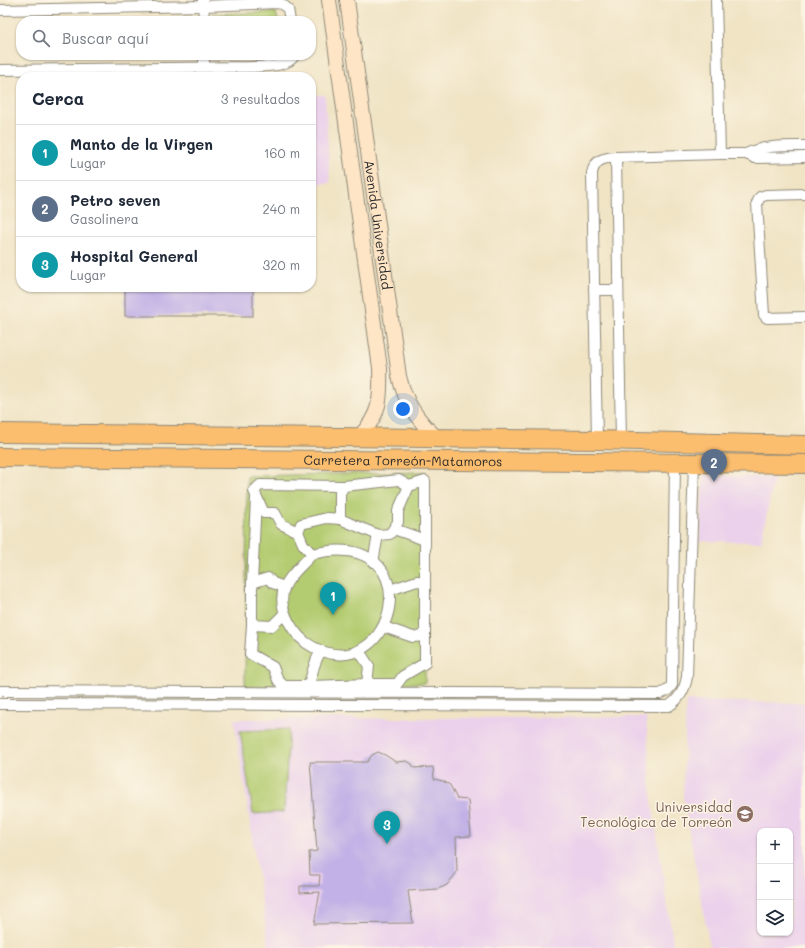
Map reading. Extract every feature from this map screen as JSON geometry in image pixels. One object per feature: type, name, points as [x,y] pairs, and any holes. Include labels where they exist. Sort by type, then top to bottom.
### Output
[{"type":"highway","points":[[0,433],[597,440],[805,445]]},
{"type":"highway","points":[[0,442],[39,441],[52,439],[63,434]]},
{"type":"highway","name":"Carretera Torreón-Matamoros","points":[[0,457],[805,464]]},
{"type":"main road","name":"Avenida Universidad","points":[[329,0],[380,368],[380,401],[375,416],[359,437]]},
{"type":"main road","name":"Avenida Universidad","points":[[347,0],[399,376],[406,399],[423,425],[437,438]]},
{"type":"main road","points":[[372,308],[390,305]]},
{"type":"street","points":[[716,0],[720,154]]},
{"type":"street","points":[[0,10],[203,3],[276,3],[282,4],[288,9],[289,16]]},
{"type":"street","points":[[203,3],[204,16]]},
{"type":"street","points":[[204,60],[204,67]]},
{"type":"street","points":[[0,70],[271,65],[286,63],[291,60]]},
{"type":"street","points":[[597,440],[593,167],[600,159],[616,157],[746,154],[759,149],[772,147],[805,146]]},
{"type":"street","points":[[746,154],[755,158],[805,156]]},
{"type":"street","points":[[616,157],[620,441]]},
{"type":"street","points":[[805,194],[766,195],[760,197],[757,203],[764,315],[767,318],[805,317]]},
{"type":"street","points":[[594,290],[618,290]]},
{"type":"street","points":[[0,691],[660,694],[668,690],[672,685],[675,463]]},
{"type":"street","points":[[0,704],[669,706],[675,702],[686,685],[687,677],[694,463]]},
{"type":"street","points":[[256,498],[250,654],[273,667],[278,680],[284,686],[397,684],[408,673],[425,663],[425,481],[409,486],[399,480],[344,486],[260,484],[254,491],[264,513],[275,513],[281,524],[298,532],[303,544],[312,554]]},
{"type":"street","points":[[340,519],[340,493],[344,486]]},
{"type":"street","points":[[298,532],[301,524],[327,518],[340,519],[378,535],[390,534],[398,522],[398,512],[409,486]]},
{"type":"street","points":[[394,529],[425,540]]},
{"type":"street","points":[[372,562],[378,535]]},
{"type":"street","points":[[347,551],[367,556],[385,575],[390,590],[390,608],[384,627],[379,634],[359,651],[338,655],[321,652],[304,641],[293,630],[284,614],[284,587],[296,570],[312,554],[347,551]]},
{"type":"street","points":[[252,582],[268,578],[273,583],[284,587]]},
{"type":"street","points":[[390,590],[417,581],[425,582]]},
{"type":"street","points":[[252,625],[272,626],[284,614]]},
{"type":"street","points":[[384,627],[413,637],[425,636]]},
{"type":"street","points":[[359,651],[369,666],[367,684]]},
{"type":"street","points":[[308,686],[312,676],[314,662],[321,652]]},
{"type":"street","points":[[95,692],[96,705]]},
{"type":"street","points":[[378,693],[378,705]]},
{"type":"shaded area","points":[[316,95],[325,95],[330,183],[316,184]]},
{"type":"shaded area","points":[[703,475],[774,478],[761,542],[700,541]]},
{"type":"shaded area","name":"Universidad Tecnológica de Torreón","points":[[686,701],[805,703],[805,948],[710,948],[683,797]]},
{"type":"shaded area","points":[[646,717],[652,802],[674,948],[269,948],[234,719]]},
{"type":"green space","points":[[276,12],[277,16],[212,16],[212,14]]},
{"type":"green space","points":[[425,472],[425,683],[245,687],[247,476]]},
{"type":"green space","points":[[289,729],[284,812],[253,814],[240,731]]},
{"type":"building","points":[[125,292],[253,292],[253,316],[125,316]]},
{"type":"building","points":[[378,752],[396,762],[407,761],[412,764],[414,768],[433,767],[434,779],[443,781],[450,785],[457,799],[468,800],[471,836],[456,837],[457,872],[447,885],[438,889],[408,891],[413,923],[314,924],[320,892],[300,893],[300,886],[319,886],[320,875],[310,875],[309,852],[317,851],[310,762],[367,762],[372,755]]},
{"type":"place","name":"Petro seven","points":[[714,482]]},
{"type":"place","name":"Manto de la Virgen","points":[[333,615]]},
{"type":"place","name":"Universidad Tecnológica de Torreón","points":[[745,814]]},
{"type":"place","name":"Hospital General","points":[[387,844]]}]
